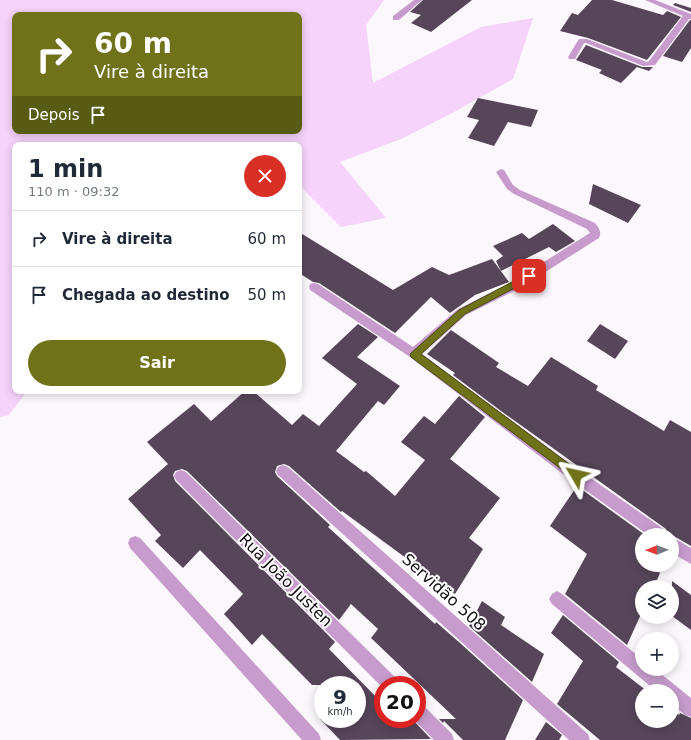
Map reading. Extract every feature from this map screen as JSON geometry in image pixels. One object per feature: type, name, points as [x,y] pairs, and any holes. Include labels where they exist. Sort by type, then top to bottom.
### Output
[{"type":"street","points":[[396,18],[418,0]]},
{"type":"street","points":[[572,57],[582,41],[587,41],[646,64],[652,63],[689,16],[649,0]]},
{"type":"street","points":[[414,354],[462,312],[516,285],[595,235],[594,230],[590,226],[510,187],[501,172]]},
{"type":"street","points":[[314,288],[414,354],[564,467],[650,528]]},
{"type":"street","name":"Servidão 508","points":[[283,471],[582,740]]},
{"type":"street","name":"Rua João Justen","points":[[181,476],[382,676]]},
{"type":"street","points":[[135,542],[312,740]]},
{"type":"street","points":[[679,549],[691,557]]},
{"type":"street","points":[[557,599],[635,663]]},
{"type":"street","points":[[651,676],[660,684]]},
{"type":"street","points":[[679,699],[691,709]]},
{"type":"street","points":[[426,720],[446,740]]},
{"type":"shaded area","points":[[0,0],[384,0],[366,25],[373,83],[481,27],[533,18],[513,79],[456,111],[401,139],[340,162],[386,218],[341,227],[302,188],[302,142],[12,142],[12,394],[25,394],[9,415],[0,417]]},
{"type":"building","points":[[423,0],[472,0],[431,32],[411,23],[421,15],[410,12]]},
{"type":"building","points":[[592,0],[612,0],[663,15],[667,11],[681,17],[647,60],[588,38],[560,31],[572,13],[578,15]]},
{"type":"building","points":[[675,3],[691,8],[691,12],[673,5]]},
{"type":"building","points":[[690,20],[691,48],[682,62],[663,56]]},
{"type":"building","points":[[586,45],[642,67],[653,67],[649,71],[637,67],[621,83],[599,73],[602,70],[576,60]]},
{"type":"building","points":[[478,98],[538,110],[531,127],[508,122],[494,146],[468,138],[479,120],[467,117]]},
{"type":"building","points":[[593,184],[641,205],[628,223],[589,204]]},
{"type":"building","points":[[553,224],[575,241],[556,252],[549,247],[501,271],[496,261],[503,256],[493,246],[522,233],[529,239]]},
{"type":"building","points":[[302,234],[393,290],[432,267],[449,275],[492,259],[509,282],[475,295],[450,313],[431,297],[395,333],[319,283],[313,282],[302,275]]},
{"type":"building","points":[[358,324],[378,337],[357,357],[400,386],[384,405],[378,401],[336,451],[364,472],[366,471],[395,496],[425,460],[401,442],[424,416],[435,424],[459,396],[485,417],[450,459],[500,498],[469,538],[483,549],[455,594],[342,511],[341,512],[289,466],[284,464],[277,466],[275,472],[277,476],[330,525],[328,527],[435,624],[436,622],[523,700],[505,740],[463,740],[444,721],[443,723],[439,719],[456,719],[426,690],[426,676],[411,676],[371,638],[378,629],[351,604],[339,620],[187,471],[182,469],[175,471],[173,475],[175,481],[335,642],[329,649],[356,676],[314,676],[314,685],[312,685],[262,634],[252,645],[224,614],[243,594],[200,550],[183,568],[155,541],[161,535],[128,499],[168,464],[147,442],[194,404],[211,421],[242,394],[256,394],[292,425],[303,414],[319,426],[357,384],[322,358]]},
{"type":"building","points":[[600,324],[628,341],[615,359],[587,341]]},
{"type":"building","points":[[451,330],[499,363],[496,367],[528,386],[551,357],[598,386],[596,390],[664,431],[670,420],[691,432],[691,546],[679,539],[679,528],[665,528],[501,411],[453,375],[455,373],[427,354]]},
{"type":"building","points":[[577,486],[635,528],[635,572],[660,573],[657,580],[635,580],[635,624],[637,624],[627,645],[565,594],[587,554],[550,526]]},
{"type":"building","points":[[679,586],[691,595],[691,630],[679,621]]},
{"type":"building","points":[[482,601],[505,617],[501,625],[544,654],[532,682],[469,626]]},
{"type":"building","points":[[563,615],[619,662],[616,667],[638,684],[635,684],[635,728],[679,728],[680,713],[691,718],[691,740],[600,740],[557,704],[583,661],[551,633]]},
{"type":"building","points":[[366,687],[374,695],[374,728],[421,728],[431,739],[340,740],[329,728],[366,728]]},
{"type":"building","points":[[546,722],[562,735],[559,740],[535,740]]},
{"type":"route","points":[[529,276],[516,285],[462,312],[414,354],[576,475]]}]
